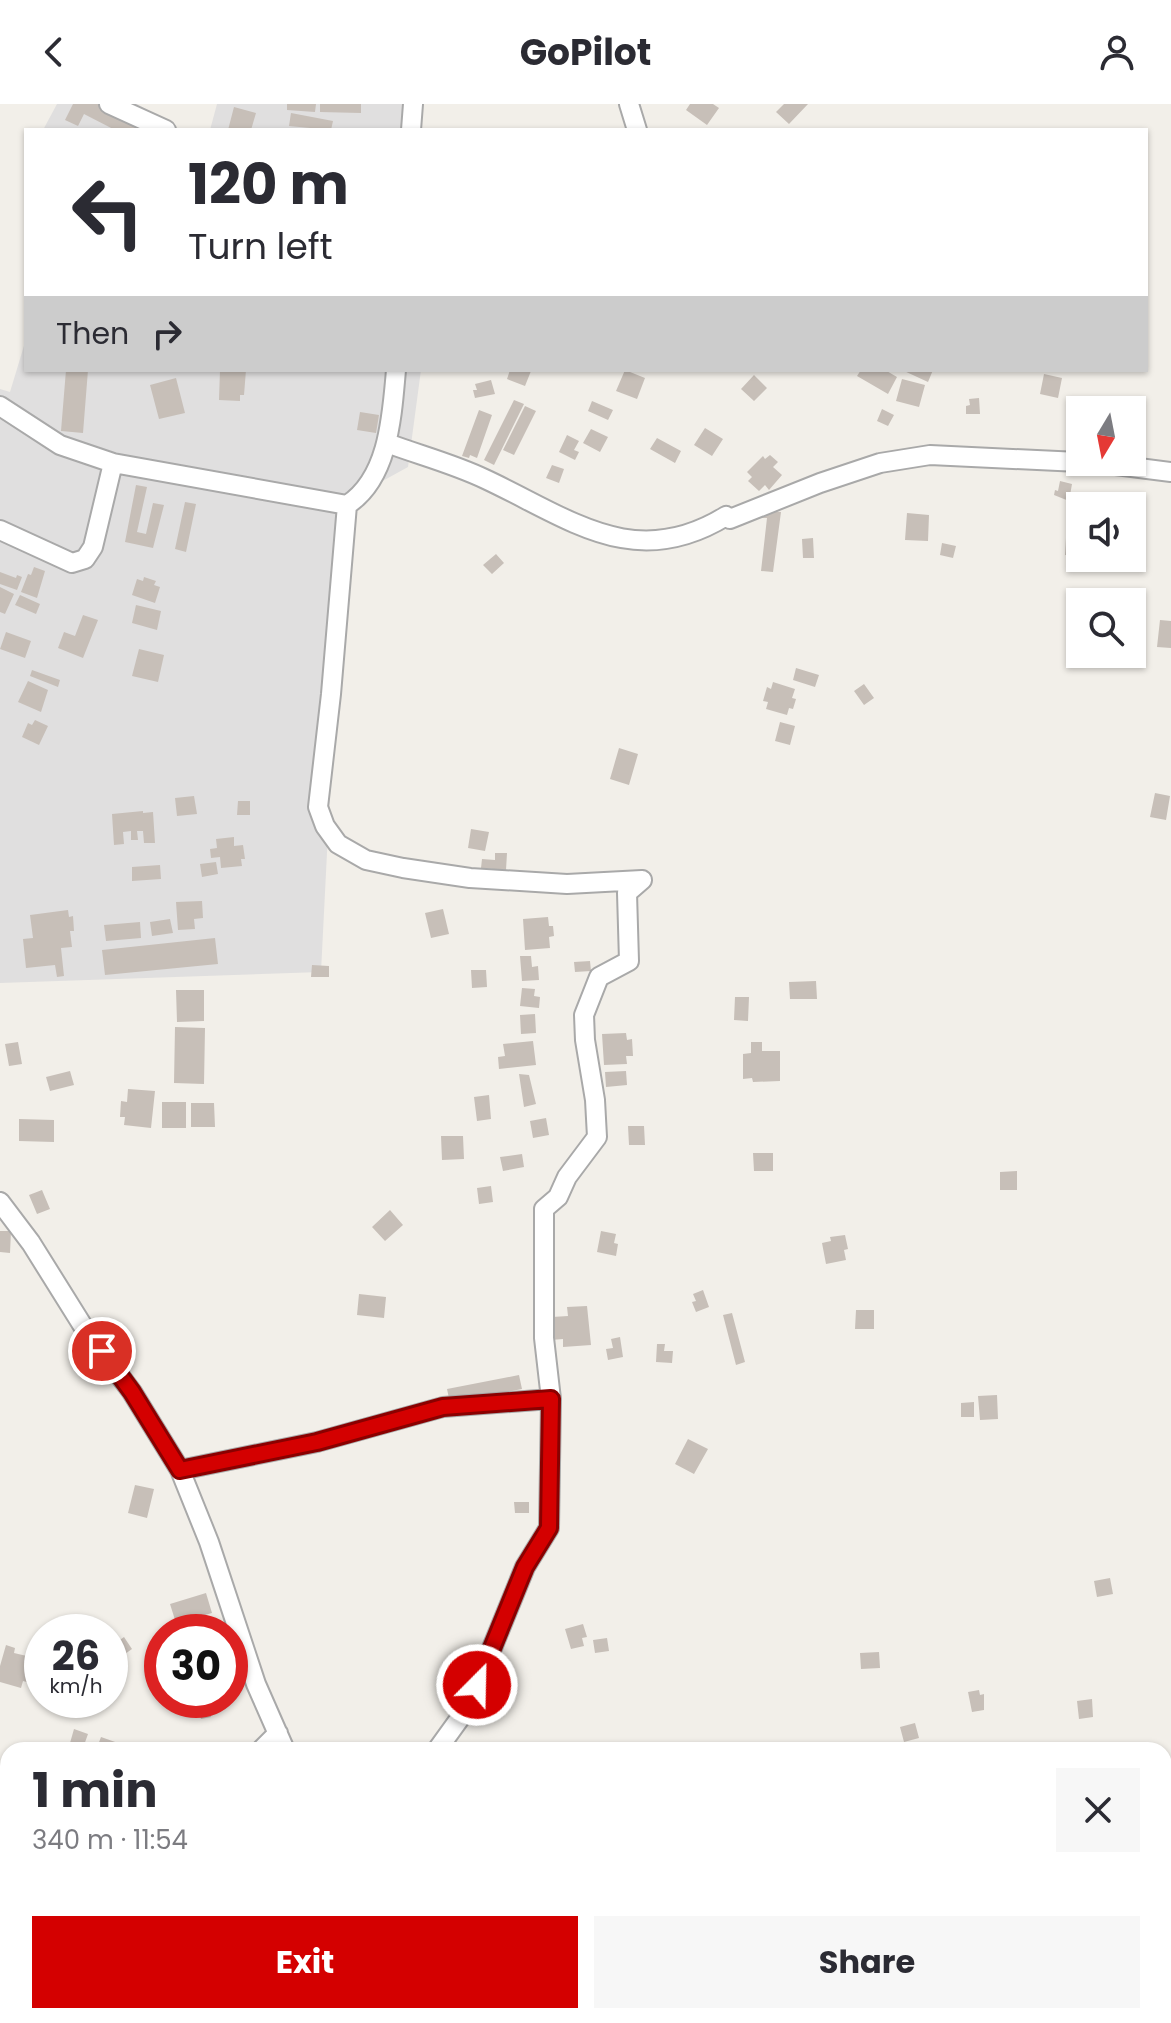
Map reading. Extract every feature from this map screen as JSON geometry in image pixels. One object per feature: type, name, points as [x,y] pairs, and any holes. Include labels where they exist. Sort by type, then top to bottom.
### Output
[{"type":"street","points":[[109,104],[162,128]]},
{"type":"street","points":[[411,128],[413,104]]},
{"type":"street","points":[[629,104],[636,128]]},
{"type":"street","points":[[0,406],[60,445],[113,463],[347,505],[359,498],[371,481],[387,443],[396,372]]},
{"type":"street","points":[[387,443],[481,477],[597,532],[653,542],[710,525],[726,516],[730,519],[880,463],[930,455],[1100,463],[1171,472]]},
{"type":"street","points":[[0,530],[72,563],[85,559],[93,547],[113,463]]},
{"type":"street","points":[[347,505],[318,807],[325,826],[338,844],[366,860],[470,878],[567,884],[642,880],[627,893],[629,961],[599,977],[584,1015],[597,1137],[567,1177],[558,1197],[544,1209],[544,1338],[551,1399],[549,1528],[525,1567],[468,1707],[443,1742]]},
{"type":"street","points":[[0,1202],[31,1243],[86,1331],[132,1392],[180,1470],[209,1542],[256,1684],[281,1742]]},
{"type":"street","points":[[180,1470],[317,1442],[443,1407],[551,1399]]},
{"type":"shaded area","points":[[57,104],[137,104],[178,128],[44,128]]},
{"type":"shaded area","points":[[217,104],[409,104],[412,128],[211,128]]},
{"type":"shaded area","points":[[24,346],[24,372],[421,372],[408,467],[368,489],[335,499],[342,555],[321,972],[0,983],[0,389],[10,392]]},
{"type":"building","points":[[73,104],[104,104],[150,128],[111,128],[84,114],[78,126],[65,120]]},
{"type":"building","points":[[287,104],[316,104],[315,112],[287,110]]},
{"type":"building","points":[[320,104],[361,104],[361,113],[320,112]]},
{"type":"building","points":[[690,104],[713,104],[719,108],[707,125],[686,110]]},
{"type":"building","points":[[784,104],[808,104],[789,124],[776,112]]},
{"type":"building","points":[[234,107],[256,113],[252,128],[229,128]]},
{"type":"building","points":[[291,113],[333,121],[331,128],[289,126]]},
{"type":"building","points":[[66,372],[88,372],[83,433],[61,431]]},
{"type":"building","points":[[220,372],[246,372],[244,395],[240,395],[240,401],[219,400]]},
{"type":"building","points":[[509,372],[531,372],[525,386],[507,379]]},
{"type":"building","points":[[624,372],[645,378],[637,399],[616,391]]},
{"type":"building","points":[[860,372],[888,372],[897,377],[888,394],[857,376]]},
{"type":"building","points":[[906,372],[932,372],[928,382]]},
{"type":"building","points":[[1044,374],[1062,378],[1058,398],[1040,394]]},
{"type":"building","points":[[754,375],[767,388],[754,401],[741,389]]},
{"type":"building","points":[[176,378],[185,413],[159,419],[150,385]]},
{"type":"building","points":[[902,379],[925,385],[919,407],[896,401]]},
{"type":"building","points":[[491,380],[495,394],[475,398],[475,384]]},
{"type":"building","points":[[979,398],[980,414],[966,414],[969,399]]},
{"type":"building","points":[[514,400],[524,404],[494,465],[484,460]]},
{"type":"building","points":[[592,401],[613,410],[608,420],[588,411]]},
{"type":"building","points":[[525,406],[536,411],[514,455],[503,450]]},
{"type":"building","points":[[882,409],[894,415],[888,426],[877,421]]},
{"type":"building","points":[[479,410],[492,415],[477,458],[462,456]]},
{"type":"building","points":[[360,412],[379,415],[376,433],[357,430]]},
{"type":"building","points":[[705,428],[723,439],[712,456],[694,445]]},
{"type":"building","points":[[591,429],[608,437],[600,452],[583,443]]},
{"type":"building","points":[[567,435],[579,441],[574,450],[579,452],[575,460],[559,452]]},
{"type":"building","points":[[657,438],[681,451],[675,463],[650,449]]},
{"type":"building","points":[[770,455],[778,462],[773,467],[782,475],[769,490],[765,485],[759,491],[748,481],[752,477],[747,472],[763,456],[765,459]]},
{"type":"building","points":[[552,465],[564,469],[559,483],[546,478]]},
{"type":"building","points":[[1060,481],[1072,484],[1071,492],[1066,492],[1066,500],[1054,495],[1055,490],[1058,491]]},
{"type":"building","points":[[136,485],[147,487],[137,532],[146,534],[153,503],[164,505],[153,548],[125,542]]},
{"type":"building","points":[[185,502],[196,504],[186,552],[175,549]]},
{"type":"building","points":[[761,510],[781,512],[773,572],[761,571],[767,518],[760,518]]},
{"type":"building","points":[[907,513],[929,515],[928,541],[905,540]]},
{"type":"building","points":[[813,538],[814,558],[803,558],[802,539]]},
{"type":"building","points":[[942,543],[956,546],[953,558],[940,555]]},
{"type":"building","points":[[496,554],[504,563],[492,574],[483,565]]},
{"type":"building","points":[[34,567],[45,571],[37,598],[21,592]]},
{"type":"building","points":[[0,572],[22,577],[17,590],[0,584]]},
{"type":"building","points":[[144,577],[156,581],[154,585],[160,587],[155,603],[132,595],[137,579],[143,581]]},
{"type":"building","points":[[0,587],[14,594],[5,614],[0,612]]},
{"type":"building","points":[[20,595],[40,604],[36,614],[15,605]]},
{"type":"building","points":[[136,605],[161,611],[157,630],[132,623]]},
{"type":"building","points":[[83,615],[98,620],[83,658],[58,648],[64,632],[75,636]]},
{"type":"building","points":[[1160,620],[1171,621],[1171,648],[1157,647]]},
{"type":"building","points":[[6,632],[31,641],[25,658],[0,649]]},
{"type":"building","points":[[139,649],[164,655],[158,682],[132,676]]},
{"type":"building","points":[[796,668],[819,675],[815,687],[793,680]]},
{"type":"building","points":[[32,670],[60,680],[58,687],[30,676]]},
{"type":"building","points":[[28,681],[48,690],[41,712],[18,702]]},
{"type":"building","points":[[773,682],[795,689],[793,709],[789,708],[787,715],[766,709],[768,702],[763,701],[767,687],[771,689]]},
{"type":"building","points":[[864,684],[874,698],[864,705],[854,691]]},
{"type":"building","points":[[35,720],[48,726],[39,745],[22,737],[28,723],[32,725]]},
{"type":"building","points":[[780,722],[795,726],[790,745],[775,741]]},
{"type":"building","points":[[619,748],[638,754],[629,785],[610,779]]},
{"type":"building","points":[[1155,793],[1170,796],[1166,820],[1150,817]]},
{"type":"building","points":[[194,796],[197,814],[177,816],[175,798]]},
{"type":"building","points":[[238,801],[250,801],[250,815],[237,815]]},
{"type":"building","points":[[153,812],[155,843],[144,843],[143,831],[137,831],[138,840],[131,840],[131,831],[123,832],[124,844],[114,845],[112,814]]},
{"type":"building","points":[[471,829],[489,832],[485,851],[468,848]]},
{"type":"building","points":[[234,837],[234,846],[243,845],[245,859],[241,859],[242,866],[221,868],[220,857],[211,858],[210,849],[217,848],[216,839]]},
{"type":"building","points":[[495,853],[507,853],[506,870],[481,868],[482,859],[495,860]]},
{"type":"building","points":[[216,862],[218,874],[202,877],[200,864]]},
{"type":"building","points":[[160,865],[161,879],[132,881],[132,867]]},
{"type":"building","points":[[202,901],[203,918],[194,919],[195,929],[178,930],[176,902]]},
{"type":"building","points":[[443,909],[449,934],[431,938],[425,913]]},
{"type":"building","points":[[68,910],[69,917],[73,916],[74,931],[70,931],[72,947],[61,948],[64,976],[57,977],[55,965],[26,968],[23,939],[33,938],[30,915]]},
{"type":"building","points":[[548,917],[554,936],[549,937],[550,948],[525,950],[523,919]]},
{"type":"building","points":[[170,919],[173,933],[152,936],[150,922]]},
{"type":"building","points":[[140,922],[141,938],[106,941],[104,925]]},
{"type":"building","points":[[215,938],[218,964],[105,975],[102,950]]},
{"type":"building","points":[[520,956],[531,956],[532,967],[538,966],[539,980],[522,981]]},
{"type":"building","points":[[590,961],[591,971],[575,972],[574,962]]},
{"type":"building","points":[[312,965],[329,966],[329,977],[311,977]]},
{"type":"building","points":[[471,970],[486,970],[487,987],[472,988]]},
{"type":"building","points":[[816,981],[817,999],[790,999],[789,982]]},
{"type":"building","points":[[522,988],[535,989],[534,996],[540,997],[539,1008],[520,1006]]},
{"type":"building","points":[[176,990],[204,990],[204,1021],[177,1022]]},
{"type":"building","points":[[735,997],[749,997],[748,1021],[734,1020]]},
{"type":"building","points":[[535,1014],[536,1033],[521,1034],[520,1015]]},
{"type":"building","points":[[175,1027],[205,1028],[204,1084],[174,1083]]},
{"type":"building","points":[[626,1033],[627,1040],[632,1039],[633,1056],[626,1056],[627,1064],[604,1065],[602,1034]]},
{"type":"building","points":[[533,1041],[536,1065],[499,1069],[498,1057],[505,1056],[503,1044]]},
{"type":"building","points":[[18,1042],[22,1064],[9,1066],[5,1044]]},
{"type":"building","points":[[751,1042],[762,1042],[762,1051],[780,1051],[780,1081],[753,1082],[752,1078],[743,1079],[743,1054],[751,1053]]},
{"type":"building","points":[[70,1071],[74,1085],[50,1091],[46,1077]]},
{"type":"building","points":[[626,1071],[627,1085],[606,1087],[605,1072]]},
{"type":"building","points":[[519,1074],[529,1075],[536,1104],[524,1107]]},
{"type":"building","points":[[128,1089],[155,1091],[151,1128],[124,1125],[125,1117],[120,1117],[121,1101],[127,1102]]},
{"type":"building","points":[[489,1095],[491,1119],[477,1121],[474,1097]]},
{"type":"building","points":[[162,1102],[186,1102],[186,1128],[162,1128]]},
{"type":"building","points":[[191,1103],[214,1103],[215,1127],[191,1127]]},
{"type":"building","points":[[546,1118],[549,1135],[533,1138],[530,1121]]},
{"type":"building","points":[[19,1119],[54,1120],[54,1142],[19,1141]]},
{"type":"building","points":[[628,1126],[644,1126],[645,1145],[629,1145]]},
{"type":"building","points":[[441,1136],[463,1136],[464,1159],[442,1160]]},
{"type":"building","points":[[753,1153],[773,1153],[773,1171],[754,1171]]},
{"type":"building","points":[[522,1154],[524,1167],[503,1171],[500,1157]]},
{"type":"building","points":[[1017,1171],[1017,1190],[1000,1190],[1000,1172]]},
{"type":"building","points":[[491,1186],[493,1202],[479,1204],[477,1188]]},
{"type":"building","points":[[42,1190],[50,1209],[37,1214],[29,1195]]},
{"type":"building","points":[[390,1210],[403,1225],[385,1241],[372,1227]]},
{"type":"building","points":[[0,1231],[11,1231],[10,1253],[0,1252]]},
{"type":"building","points":[[601,1231],[616,1234],[616,1256],[597,1252]]},
{"type":"building","points":[[845,1235],[848,1249],[844,1250],[846,1260],[826,1264],[822,1243],[831,1241],[830,1237]]},
{"type":"building","points":[[703,1290],[709,1307],[696,1312],[693,1294]]},
{"type":"building","points":[[359,1294],[386,1297],[384,1318],[357,1315]]},
{"type":"building","points":[[587,1306],[591,1345],[563,1347],[563,1339],[551,1340],[552,1317],[568,1316],[567,1307]]},
{"type":"building","points":[[856,1310],[874,1310],[874,1329],[855,1329]]},
{"type":"building","points":[[732,1313],[745,1362],[736,1365],[723,1315]]},
{"type":"building","points":[[620,1337],[623,1357],[608,1360],[606,1349],[613,1348],[611,1339]]},
{"type":"building","points":[[657,1344],[665,1344],[664,1351],[673,1351],[672,1363],[656,1362]]},
{"type":"building","points":[[519,1375],[522,1389],[450,1403],[447,1389]]},
{"type":"building","points":[[997,1395],[998,1419],[980,1420],[978,1396]]},
{"type":"building","points":[[974,1402],[974,1417],[961,1417],[961,1403]]},
{"type":"building","points":[[688,1439],[708,1449],[694,1474],[675,1464]]},
{"type":"building","points":[[135,1485],[154,1489],[147,1518],[128,1513]]},
{"type":"building","points":[[514,1502],[529,1502],[529,1513],[515,1513]]},
{"type":"building","points":[[1110,1578],[1113,1594],[1097,1597],[1094,1581]]},
{"type":"building","points":[[206,1593],[212,1613],[173,1614],[170,1604]]},
{"type":"building","points":[[583,1624],[587,1637],[582,1638],[584,1646],[571,1649],[565,1629]]},
{"type":"building","points":[[607,1638],[609,1651],[595,1653],[593,1640]]},
{"type":"building","points":[[6,1645],[15,1648],[14,1653],[24,1655],[21,1688],[0,1682],[0,1666]]},
{"type":"building","points":[[879,1652],[880,1668],[861,1669],[860,1653]]},
{"type":"building","points":[[979,1690],[980,1695],[984,1694],[984,1710],[972,1712],[968,1692]]},
{"type":"building","points":[[1092,1699],[1093,1717],[1079,1719],[1077,1701]]},
{"type":"building","points":[[915,1723],[919,1738],[904,1742],[900,1727]]},
{"type":"building","points":[[74,1729],[88,1734],[85,1742],[70,1742]]},
{"type":"building","points":[[101,1737],[115,1742],[99,1742]]},
{"type":"route","points":[[102,1351],[132,1392],[180,1470],[317,1442],[443,1407],[551,1399],[549,1528],[525,1567],[477,1685]]}]
